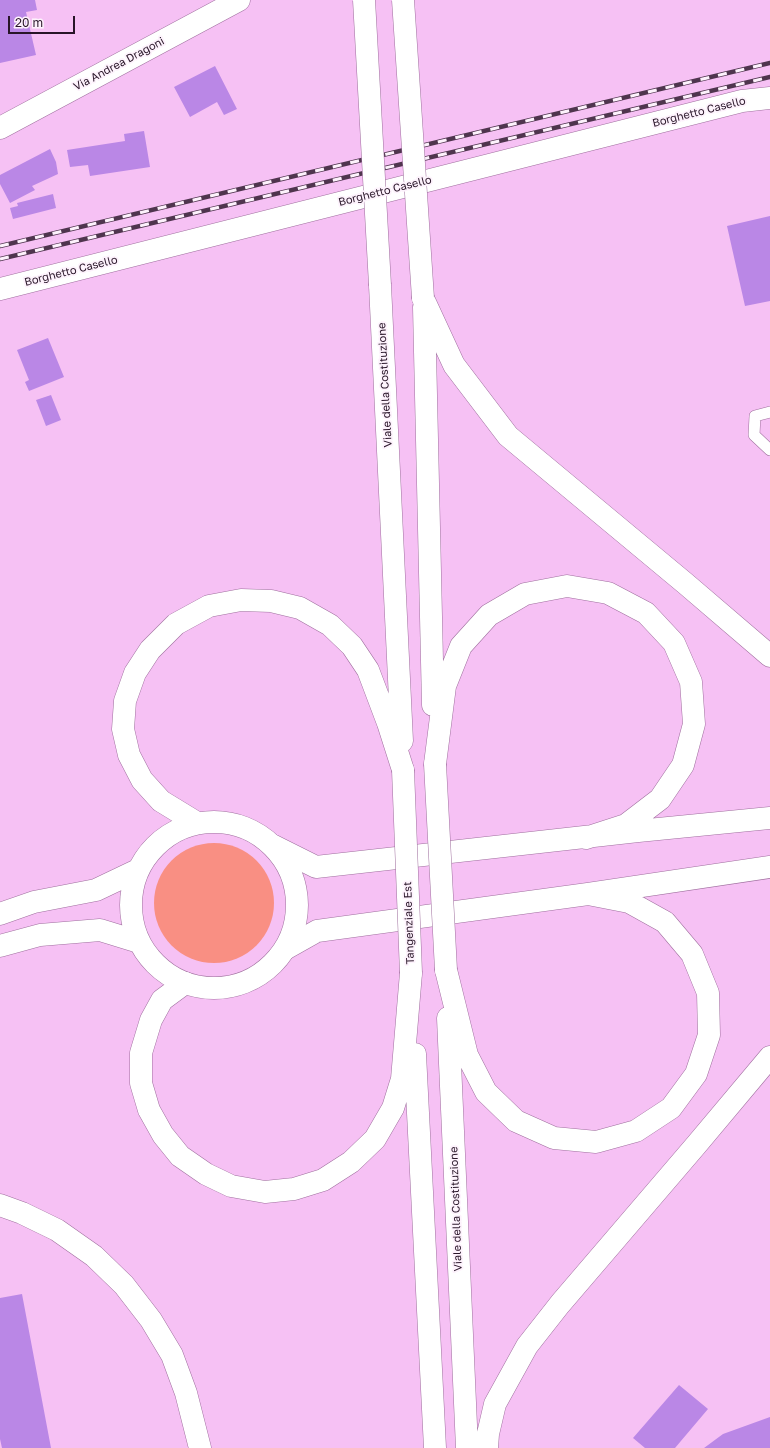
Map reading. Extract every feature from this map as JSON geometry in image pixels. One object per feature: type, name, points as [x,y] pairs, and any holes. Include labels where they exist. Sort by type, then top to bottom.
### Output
[{"type":"main road","name":"Via Andrea Dragoni","points":[[0,128],[239,0]]},
{"type":"main road","name":"Viale della Costituzione","points":[[364,0],[381,309],[403,770]]},
{"type":"main road","points":[[403,0],[423,298],[435,764],[446,970],[467,1055],[486,1092],[516,1121],[554,1138],[596,1142],[636,1131],[671,1108],[696,1074],[709,1035],[708,993],[692,954],[665,922],[629,902],[588,894]]},
{"type":"main road","name":"Borghetto Casello","points":[[0,289],[742,101],[770,98]]},
{"type":"main road","points":[[423,298],[454,365],[508,436],[770,656]]},
{"type":"main road","points":[[435,764],[445,686],[461,646],[489,615],[525,594],[567,586],[608,593],[646,613],[674,643],[691,682],[694,724],[683,765],[660,800],[626,825],[586,838]]},
{"type":"main road","points":[[197,823],[161,801],[142,780],[129,755],[123,729],[125,701],[135,673],[150,650],[176,624],[209,606],[241,600],[271,601],[300,608],[330,625],[352,646],[368,670],[388,723],[403,770]]},
{"type":"main road","name":"Tangenziale Est","points":[[403,770],[411,973],[435,1448]]},
{"type":"main road","points":[[274,846],[290,869],[297,896],[295,924],[284,949],[266,970],[241,984],[213,988],[185,983],[166,973],[151,959],[139,942],[132,918],[131,894],[138,870],[152,848],[173,832],[197,823],[224,822],[251,830],[274,846],[316,867],[770,818]]},
{"type":"main road","points":[[284,949],[317,931],[588,894],[770,867]]},
{"type":"main road","points":[[0,914],[34,902],[96,890],[138,870]]},
{"type":"main road","points":[[0,946],[40,935],[100,930],[139,942]]},
{"type":"main road","name":"Viale della Costituzione","points":[[446,970],[467,1448]]},
{"type":"main road","points":[[185,983],[162,1000],[151,1020],[141,1053],[141,1083],[149,1110],[163,1135],[180,1156],[206,1174],[231,1186],[265,1192],[294,1189],[323,1180],[352,1162],[375,1139],[393,1108],[402,1080],[411,973]]},
{"type":"main road","points":[[487,1448],[488,1434],[495,1404],[527,1346],[560,1304],[770,1057]]},
{"type":"main road","points":[[0,1205],[22,1213],[57,1230],[94,1256],[124,1285],[151,1320],[172,1355],[186,1393],[200,1448]]},
{"type":"lane","points":[[770,412],[755,416],[754,436],[770,450]]},
{"type":"shaded area","points":[[214,843],[226,844],[237,848],[247,853],[256,861],[264,870],[269,880],[273,891],[273,915],[269,926],[264,936],[256,945],[247,953],[237,958],[226,962],[214,963],[202,962],[191,958],[181,953],[172,945],[164,936],[159,926],[155,915],[154,903],[155,891],[159,880],[164,870],[172,861],[181,853],[191,848],[202,844]]},
{"type":"building","points":[[0,0],[35,0],[37,10],[26,12],[36,55],[0,63]]},
{"type":"building","points":[[215,66],[237,109],[224,115],[217,102],[190,117],[174,87]]},
{"type":"building","points":[[144,131],[150,167],[90,176],[88,165],[70,167],[67,150],[125,141],[124,134]]},
{"type":"building","points":[[50,149],[56,162],[58,174],[32,186],[35,190],[10,203],[0,184],[0,175]]},
{"type":"building","points":[[53,194],[56,208],[13,219],[10,208],[18,206],[17,203]]},
{"type":"building","points":[[770,216],[770,301],[745,306],[727,226]]},
{"type":"building","points":[[48,338],[64,377],[29,391],[25,382],[29,380],[17,350]]},
{"type":"building","points":[[51,395],[61,420],[46,426],[36,400]]},
{"type":"building","points":[[22,1294],[51,1448],[2,1448],[0,1439],[0,1298]]},
{"type":"building","points":[[679,1385],[708,1409],[675,1448],[645,1448],[633,1438]]},
{"type":"building","points":[[770,1417],[770,1448],[704,1448],[723,1434]]},
{"type":"railway","points":[[0,246],[770,63]]},
{"type":"railway","points":[[0,259],[770,77]]}]
